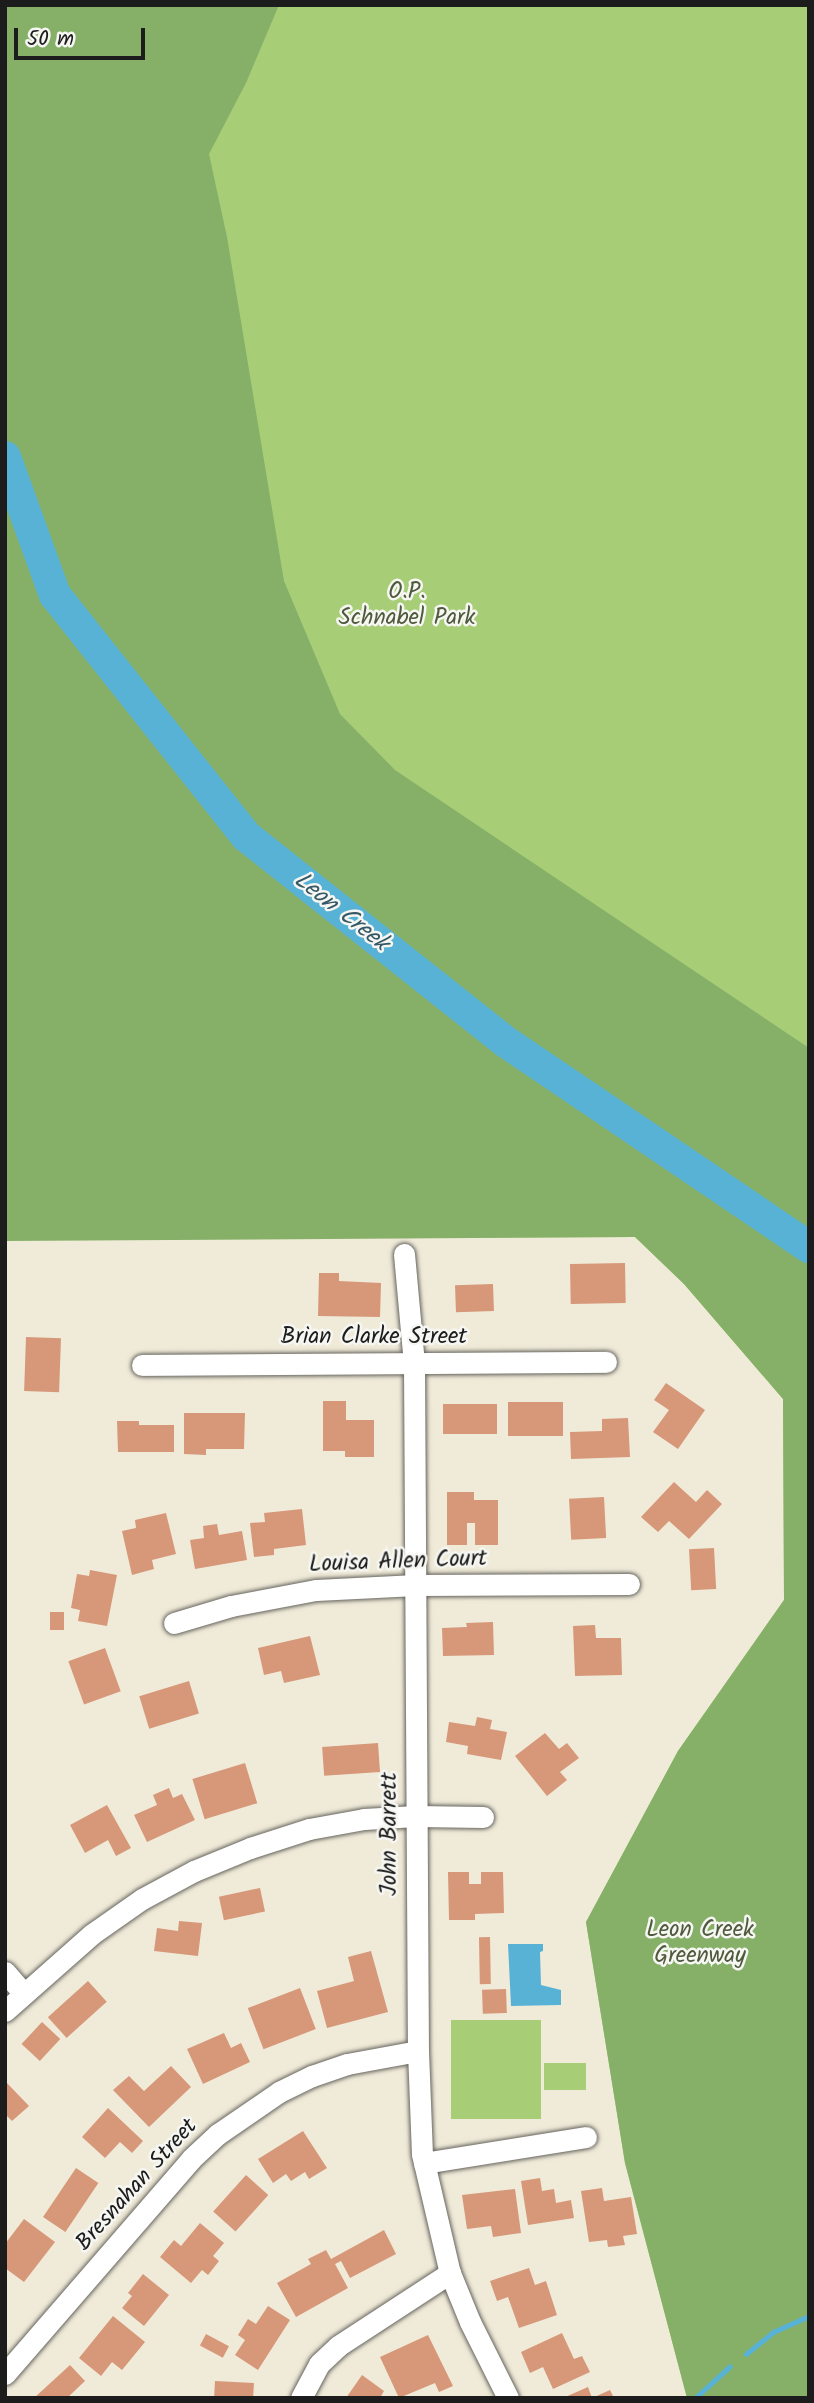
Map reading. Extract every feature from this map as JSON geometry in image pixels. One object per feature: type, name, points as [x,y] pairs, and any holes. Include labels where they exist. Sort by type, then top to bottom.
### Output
[{"type":"street","name":"John Barrett","points":[[404,1254],[414,1363],[418,2051],[424,2163],[450,2273],[470,2322],[508,2398]]},
{"type":"street","name":"Brian Clarke Street","points":[[142,1365],[606,1362]]},
{"type":"street","name":"Louisa Allen Court","points":[[174,1623],[231,1606],[316,1590],[416,1585],[629,1584]]},
{"type":"street","points":[[5,2011],[92,1934],[142,1899],[194,1871],[250,1848],[309,1829],[364,1819],[416,1816],[483,1817]]},
{"type":"street","points":[[5,1972],[23,1993]]},
{"type":"street","name":"Bresnahan Street","points":[[5,2374],[191,2159],[218,2134],[279,2092],[312,2076],[359,2061],[418,2051]]},
{"type":"street","points":[[424,2163],[586,2137]]},
{"type":"street","points":[[300,2398],[319,2364],[338,2346],[450,2273]]},
{"type":"green space","name":"O.P. Schnabel Park","points":[[5,5],[809,5],[809,2398],[687,2398],[625,2163],[586,1922],[678,1751],[784,1600],[783,1399],[684,1284],[635,1237],[5,1239]]},
{"type":"green space","name":"Leon Creek Greenway","points":[[5,5],[279,5],[246,83],[209,154],[227,237],[284,581],[340,714],[395,770],[809,1048],[809,2398],[687,2398],[625,2163],[586,1922],[678,1751],[784,1600],[783,1399],[684,1284],[635,1237],[5,1241]]},
{"type":"green space","points":[[451,2020],[541,2020],[541,2119],[451,2119]]},
{"type":"green space","points":[[544,2063],[586,2063],[586,2090],[544,2090]]},
{"type":"water","points":[[508,1944],[543,1944],[543,1951],[540,1952],[541,1985],[561,1990],[561,2005],[511,2006]]},
{"type":"building","points":[[625,1263],[626,1303],[571,1304],[570,1264]]},
{"type":"building","points":[[319,1273],[339,1273],[339,1281],[381,1283],[380,1317],[318,1316]]},
{"type":"building","points":[[493,1284],[494,1311],[456,1312],[455,1285]]},
{"type":"building","points":[[26,1337],[61,1338],[59,1392],[24,1391]]},
{"type":"building","points":[[666,1383],[705,1410],[678,1449],[653,1432],[669,1410],[654,1400]]},
{"type":"building","points":[[323,1401],[346,1401],[346,1420],[374,1420],[374,1457],[345,1457],[345,1451],[323,1451]]},
{"type":"building","points":[[508,1402],[563,1402],[563,1436],[508,1436]]},
{"type":"building","points":[[443,1404],[497,1404],[497,1434],[443,1434]]},
{"type":"building","points":[[184,1413],[245,1413],[244,1449],[206,1449],[206,1455],[184,1454]]},
{"type":"building","points":[[628,1418],[630,1457],[571,1459],[570,1432],[602,1431],[602,1419]]},
{"type":"building","points":[[117,1421],[139,1421],[139,1425],[174,1425],[174,1452],[118,1452]]},
{"type":"building","points":[[674,1482],[696,1502],[707,1490],[722,1504],[689,1539],[669,1521],[658,1532],[641,1517]]},
{"type":"building","points":[[447,1492],[474,1492],[474,1500],[498,1500],[498,1545],[475,1545],[475,1523],[467,1523],[467,1545],[447,1545]]},
{"type":"building","points":[[604,1497],[606,1538],[571,1540],[569,1499]]},
{"type":"building","points":[[302,1509],[306,1545],[274,1549],[274,1555],[254,1557],[250,1523],[265,1522],[264,1513]]},
{"type":"building","points":[[166,1513],[176,1554],[152,1560],[154,1569],[132,1575],[122,1531],[136,1528],[135,1520]]},
{"type":"building","points":[[217,1524],[219,1535],[242,1531],[247,1560],[195,1569],[190,1540],[204,1538],[203,1526]]},
{"type":"building","points":[[714,1548],[716,1589],[691,1590],[689,1549]]},
{"type":"building","points":[[90,1570],[117,1575],[107,1626],[78,1621],[80,1610],[71,1608],[77,1574],[89,1576]]},
{"type":"building","points":[[50,1612],[64,1612],[64,1630],[50,1630]]},
{"type":"building","points":[[493,1622],[494,1655],[443,1656],[442,1628],[467,1627],[466,1623]]},
{"type":"building","points":[[595,1625],[596,1638],[621,1638],[622,1675],[575,1676],[573,1626]]},
{"type":"building","points":[[310,1636],[320,1675],[284,1683],[281,1671],[264,1675],[258,1648]]},
{"type":"building","points":[[105,1648],[121,1691],[84,1705],[68,1661]]},
{"type":"building","points":[[189,1681],[199,1714],[149,1729],[139,1696]]},
{"type":"building","points":[[477,1717],[492,1720],[490,1729],[507,1732],[501,1760],[467,1754],[468,1746],[446,1742],[449,1722],[475,1726]]},
{"type":"building","points":[[545,1733],[559,1749],[567,1743],[579,1758],[560,1772],[567,1780],[547,1796],[515,1756]]},
{"type":"building","points":[[378,1743],[380,1772],[324,1776],[322,1747]]},
{"type":"building","points":[[245,1763],[257,1803],[205,1819],[192,1779]]},
{"type":"building","points":[[169,1788],[173,1798],[182,1794],[195,1820],[147,1842],[134,1815],[157,1805],[153,1795]]},
{"type":"building","points":[[107,1805],[131,1848],[116,1856],[108,1840],[85,1853],[70,1825]]},
{"type":"building","points":[[448,1872],[469,1872],[469,1884],[481,1884],[481,1872],[503,1872],[504,1913],[475,1914],[475,1920],[449,1920]]},
{"type":"building","points":[[260,1888],[265,1911],[224,1920],[219,1897]]},
{"type":"building","points":[[179,1921],[202,1923],[198,1956],[154,1951],[157,1928],[178,1931]]},
{"type":"building","points":[[479,1937],[490,1937],[491,1984],[480,1984]]},
{"type":"building","points":[[371,1951],[388,2012],[327,2028],[317,1991],[354,1981],[348,1957]]},
{"type":"building","points":[[88,1981],[107,2002],[67,2038],[48,2017]]},
{"type":"building","points":[[300,1988],[316,2029],[263,2049],[248,2008]]},
{"type":"building","points":[[506,1989],[507,2013],[483,2014],[482,1990]]},
{"type":"building","points":[[42,2022],[60,2039],[40,2061],[22,2044]]},
{"type":"building","points":[[224,2033],[231,2048],[241,2043],[250,2062],[203,2084],[187,2049]]},
{"type":"building","points":[[171,2066],[191,2087],[149,2127],[113,2090],[129,2076],[144,2091]]},
{"type":"building","points":[[5,2081],[29,2106],[12,2121],[5,2114]]},
{"type":"building","points":[[108,2108],[143,2141],[132,2153],[120,2142],[105,2158],[82,2137]]},
{"type":"building","points":[[303,2131],[327,2168],[309,2179],[305,2172],[291,2181],[286,2174],[273,2183],[258,2159]]},
{"type":"building","points":[[76,2168],[98,2183],[65,2232],[43,2217]]},
{"type":"building","points":[[246,2175],[268,2195],[236,2231],[213,2211]]},
{"type":"building","points":[[540,2178],[542,2191],[554,2189],[556,2203],[571,2200],[574,2218],[528,2225],[521,2181]]},
{"type":"building","points":[[602,2188],[604,2201],[631,2197],[637,2234],[623,2236],[625,2245],[608,2247],[607,2240],[589,2242],[581,2191]]},
{"type":"building","points":[[515,2189],[521,2233],[493,2237],[491,2226],[467,2229],[462,2195]]},
{"type":"building","points":[[24,2219],[55,2242],[24,2282],[5,2268],[5,2244]]},
{"type":"building","points":[[200,2223],[224,2243],[213,2256],[219,2261],[208,2275],[202,2270],[191,2283],[160,2257],[174,2240],[181,2246]]},
{"type":"building","points":[[384,2230],[396,2254],[350,2278],[341,2261],[335,2264],[348,2288],[296,2317],[277,2283],[311,2264],[308,2259],[326,2250],[331,2259]]},
{"type":"building","points":[[529,2268],[535,2285],[546,2281],[557,2315],[519,2328],[508,2297],[497,2301],[490,2281]]},
{"type":"building","points":[[143,2274],[169,2295],[144,2326],[122,2308],[132,2296],[128,2293]]},
{"type":"building","points":[[268,2306],[290,2320],[258,2370],[235,2355],[245,2340],[238,2335],[248,2319],[256,2324]]},
{"type":"building","points":[[113,2316],[145,2342],[122,2370],[112,2362],[101,2376],[79,2358]]},
{"type":"building","points":[[562,2333],[574,2359],[582,2356],[590,2372],[553,2389],[543,2367],[530,2373],[521,2352]]},
{"type":"building","points":[[206,2334],[229,2346],[223,2358],[200,2345]]},
{"type":"building","points":[[428,2335],[453,2386],[439,2392],[435,2383],[399,2398],[380,2357]]},
{"type":"building","points":[[70,2365],[85,2381],[67,2398],[34,2398]]},
{"type":"building","points":[[362,2375],[384,2391],[380,2398],[346,2398]]},
{"type":"building","points":[[215,2381],[254,2383],[253,2398],[214,2398]]},
{"type":"building","points":[[588,2387],[592,2398],[563,2398]]},
{"type":"building","points":[[610,2390],[614,2398],[592,2398]]},
{"type":"waterway","name":"Leon Creek","points":[[5,457],[55,595],[246,836],[506,1042],[809,1247]]},
{"type":"waterway","points":[[746,2354],[773,2332],[809,2316]]},
{"type":"waterway","points":[[695,2398],[730,2366]]}]
